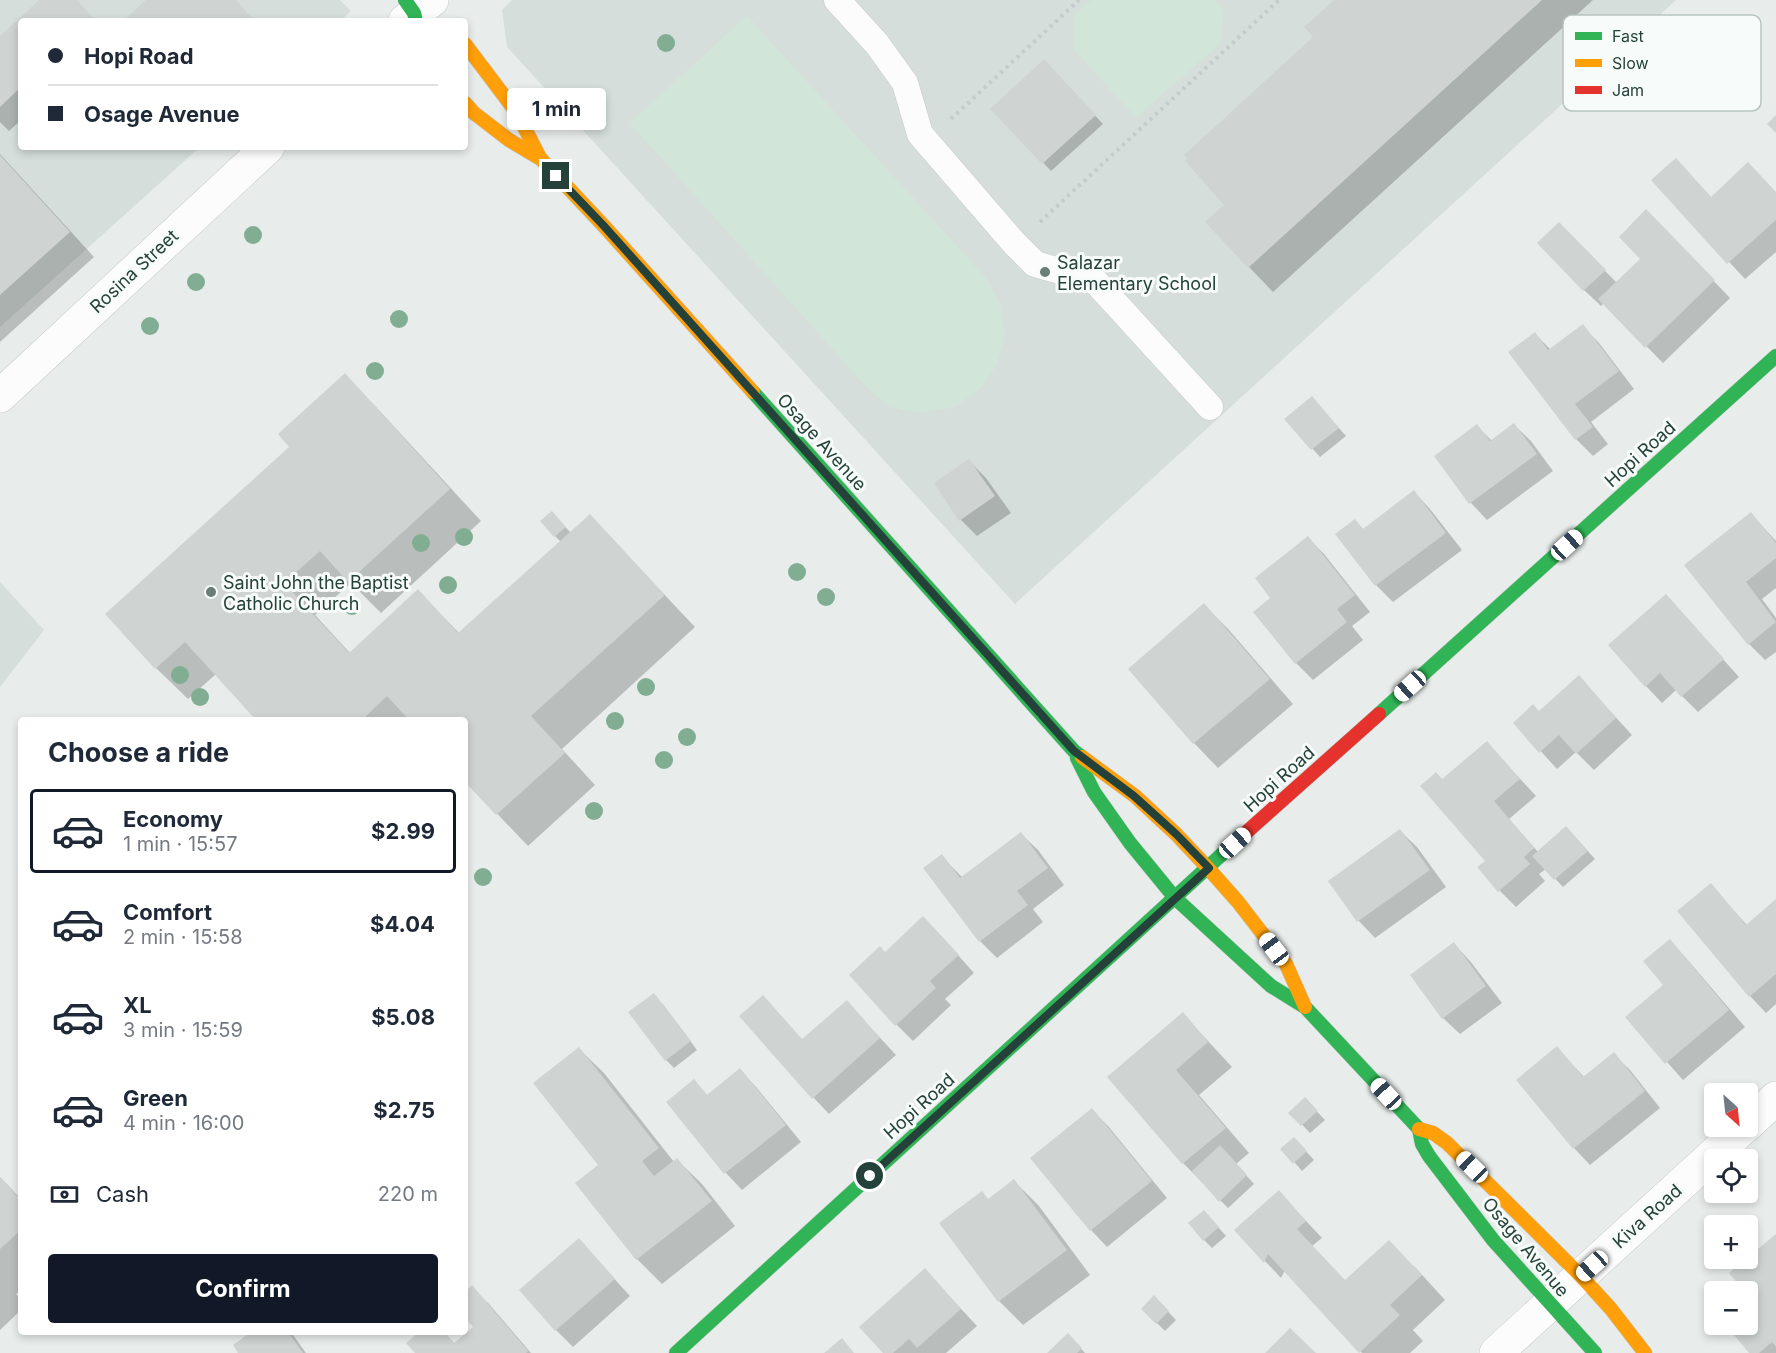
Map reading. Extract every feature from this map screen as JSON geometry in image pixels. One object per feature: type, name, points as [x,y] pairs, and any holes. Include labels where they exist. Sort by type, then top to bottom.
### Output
[{"type":"street","name":"Osage Avenue","points":[[468,48],[517,113],[541,159],[603,225],[1074,751],[1134,796],[1209,868],[1286,964],[1305,1007]]},
{"type":"street","name":"Osage Avenue","points":[[468,106],[509,140],[541,159]]},
{"type":"street","name":"Rosina Street","points":[[0,396],[265,150]]},
{"type":"street","name":"Hopi Road","points":[[676,1353],[1175,898],[1776,356]]},
{"type":"street","name":"Osage Avenue","points":[[1074,751],[1094,792],[1130,843],[1175,898],[1271,986],[1305,1007],[1419,1129],[1432,1133],[1446,1143],[1581,1276],[1611,1309],[1645,1353]]},
{"type":"street","name":"Kiva Road","points":[[1758,1114],[1776,1098]]},
{"type":"street","name":"Osage Avenue","points":[[1419,1129],[1422,1144],[1429,1156],[1493,1240],[1595,1353]]},
{"type":"street","name":"Kiva Road","points":[[1496,1353],[1733,1137]]},
{"type":"lane","points":[[837,0],[878,44],[905,83],[920,134],[1014,243],[1035,264],[1095,281],[1210,407]]},
{"type":"path","points":[[943,126],[1079,0]]},
{"type":"path","points":[[1033,229],[1279,0]]},
{"type":"shaded area","points":[[0,0],[340,0],[351,11],[343,18],[18,18],[18,150],[197,150],[0,327]]},
{"type":"shaded area","name":"Salazar Elementary School","points":[[512,0],[1676,0],[1660,15],[1563,15],[1563,103],[1015,604],[507,47],[502,10]]},
{"type":"shaded area","points":[[0,582],[44,630],[0,687]]},
{"type":"green space","points":[[1091,0],[1214,0],[1224,11],[1220,44],[1136,117],[1074,50],[1074,15]]},
{"type":"green space","points":[[747,16],[986,278],[1000,305],[1005,335],[997,364],[980,389],[954,407],[921,413],[889,407],[865,385],[630,123]]},
{"type":"building","points":[[39,0],[77,0],[93,18],[20,18]]},
{"type":"building","points":[[146,0],[236,0],[252,18],[126,18]]},
{"type":"building","points":[[1334,0],[1542,0],[1248,268],[1205,222],[1224,205],[1185,161],[1187,158],[1184,155],[1313,37],[1304,27]]},
{"type":"building","points":[[18,19],[18,90],[0,107],[0,36]]},
{"type":"building","points":[[1044,59],[1096,115],[1042,164],[990,109]]},
{"type":"building","points":[[1776,115],[1776,133],[1767,124]]},
{"type":"building","points":[[0,155],[70,232],[0,295]]},
{"type":"building","points":[[1676,158],[1711,197],[1748,162],[1776,192],[1776,220],[1727,264],[1651,180]]},
{"type":"building","points":[[1646,209],[1715,280],[1645,348],[1598,299],[1640,259],[1619,237]]},
{"type":"building","points":[[1559,222],[1606,270],[1583,291],[1537,243]]},
{"type":"building","points":[[1583,324],[1619,371],[1575,404],[1593,427],[1575,440],[1508,352],[1535,332],[1548,350]]},
{"type":"building","name":"Saint John the Baptist Catholic Church","points":[[345,373],[450,489],[348,582],[320,551],[284,583],[349,653],[418,589],[458,633],[590,514],[665,595],[531,716],[565,753],[496,815],[468,785],[468,717],[406,717],[387,696],[365,717],[253,717],[185,642],[155,669],[105,614],[289,447],[278,434]]},
{"type":"building","points":[[1312,396],[1339,428],[1311,450],[1284,419]]},
{"type":"building","points":[[1514,423],[1537,454],[1469,504],[1434,456],[1477,424],[1490,441]]},
{"type":"building","points":[[969,459],[995,496],[959,521],[934,483]]},
{"type":"building","points":[[1414,490],[1446,533],[1375,586],[1335,534],[1355,519],[1363,529]]},
{"type":"building","points":[[552,511],[566,527],[554,537],[540,521]]},
{"type":"building","points":[[1751,512],[1776,543],[1776,558],[1746,582],[1776,622],[1748,645],[1684,565]]},
{"type":"building","points":[[1308,536],[1355,595],[1337,609],[1347,622],[1295,664],[1253,612],[1270,598],[1255,578]]},
{"type":"building","points":[[1666,594],[1724,659],[1681,697],[1660,673],[1645,687],[1608,645]]},
{"type":"building","points":[[1204,603],[1270,679],[1193,744],[1128,669]]},
{"type":"building","points":[[1579,675],[1616,718],[1576,754],[1559,735],[1539,753],[1513,723],[1533,704],[1539,711]]},
{"type":"building","points":[[1487,741],[1520,779],[1494,801],[1534,848],[1524,857],[1530,864],[1498,892],[1477,867],[1485,861],[1420,786],[1436,772],[1442,779]]},
{"type":"building","points":[[1566,826],[1588,851],[1554,880],[1532,856]]},
{"type":"building","points":[[1400,829],[1430,870],[1357,922],[1328,881]]},
{"type":"building","points":[[1021,832],[1048,868],[1017,891],[1028,905],[979,942],[923,868],[942,854],[960,878]]},
{"type":"building","points":[[1711,883],[1746,925],[1776,899],[1776,974],[1749,997],[1677,911]]},
{"type":"building","points":[[923,916],[959,955],[930,981],[936,988],[895,1026],[849,975],[880,946],[885,952]]},
{"type":"building","points":[[1670,939],[1729,1010],[1665,1064],[1625,1017],[1663,985],[1643,961]]},
{"type":"building","points":[[1454,942],[1486,986],[1442,1019],[1410,975]]},
{"type":"building","points":[[654,993],[691,1041],[665,1061],[628,1012]]},
{"type":"building","points":[[763,995],[802,1039],[847,1000],[880,1038],[812,1099],[739,1016]]},
{"type":"building","points":[[1183,1012],[1208,1042],[1176,1070],[1226,1128],[1182,1164],[1107,1077]]},
{"type":"building","points":[[1557,1046],[1583,1077],[1614,1052],[1645,1091],[1573,1149],[1516,1080]]},
{"type":"building","points":[[579,1047],[659,1148],[642,1161],[654,1176],[677,1158],[712,1201],[636,1260],[575,1183],[598,1165],[533,1083]]},
{"type":"building","points":[[740,1068],[786,1125],[724,1174],[666,1102],[694,1079],[707,1095]]},
{"type":"building","points":[[1305,1097],[1318,1111],[1301,1126],[1288,1113]]},
{"type":"building","points":[[1092,1108],[1152,1181],[1090,1231],[1030,1158]]},
{"type":"building","points":[[1294,1137],[1307,1151],[1293,1164],[1280,1149]]},
{"type":"building","points":[[1220,1145],[1247,1175],[1219,1202],[1192,1171]]},
{"type":"building","points":[[0,1177],[18,1197],[18,1233],[0,1249]]},
{"type":"building","points":[[1014,1179],[1067,1250],[998,1302],[939,1223],[982,1191],[988,1199]]},
{"type":"building","points":[[1279,1190],[1306,1221],[1297,1229],[1345,1280],[1389,1240],[1422,1275],[1390,1305],[1400,1315],[1359,1353],[1268,1254],[1264,1263],[1234,1230]]},
{"type":"building","points":[[1204,1210],[1219,1227],[1203,1241],[1188,1223]]},
{"type":"building","points":[[1776,1234],[1776,1347],[1772,1342],[1759,1353],[1749,1353],[1734,1335],[1758,1335],[1758,1281],[1736,1281],[1729,1273],[1734,1269],[1758,1269],[1758,1249]]},
{"type":"building","points":[[579,1238],[615,1279],[555,1331],[519,1290]]},
{"type":"building","points":[[925,1268],[961,1309],[917,1348],[909,1339],[893,1353],[883,1353],[859,1327]]},
{"type":"building","points":[[472,1285],[528,1351],[526,1353],[415,1353],[406,1343],[415,1335],[447,1335],[454,1343],[464,1335],[468,1335],[468,1331],[473,1327],[468,1321],[468,1289]]},
{"type":"building","points":[[1154,1295],[1169,1311],[1156,1324],[1141,1309]]},
{"type":"building","points":[[1290,1328],[1316,1353],[1265,1353]]},
{"type":"building","points":[[1068,1333],[1082,1348],[1077,1353],[1047,1353]]},
{"type":"building","points":[[247,1335],[290,1335],[303,1353],[238,1353],[233,1345]]},
{"type":"building","points":[[842,1338],[854,1353],[824,1353]]},
{"type":"traffic: fast","points":[[405,0],[415,18]]},
{"type":"traffic: fast","points":[[1379,714],[1776,356]]},
{"type":"traffic: fast","points":[[753,392],[1074,751],[1082,757]]},
{"type":"traffic: fast","points":[[1077,758],[1094,792],[1130,843],[1175,898],[1271,986],[1305,1007],[1419,1129],[1422,1144],[1429,1156],[1493,1240],[1595,1353]]},
{"type":"traffic: fast","points":[[676,1353],[1231,846]]},
{"type":"traffic: slow","points":[[468,48],[517,113],[540,158]]},
{"type":"traffic: slow","points":[[468,106],[509,140],[541,159],[753,392]]},
{"type":"traffic: slow","points":[[1082,757],[1135,796],[1208,868],[1238,902],[1286,964],[1305,1007]]},
{"type":"traffic: slow","points":[[1419,1129],[1433,1133],[1447,1143],[1581,1276],[1611,1309],[1645,1353]]},
{"type":"traffic: jam","points":[[1231,846],[1379,714]]},
{"type":"place","name":"Salazar Elementary School","points":[[1045,272]]},
{"type":"place","name":"Saint John the Baptist Catholic Church","points":[[211,592]]},
{"type":"route","points":[[556,176],[603,225],[1074,751],[1134,796],[1209,868],[870,1176]]}]
